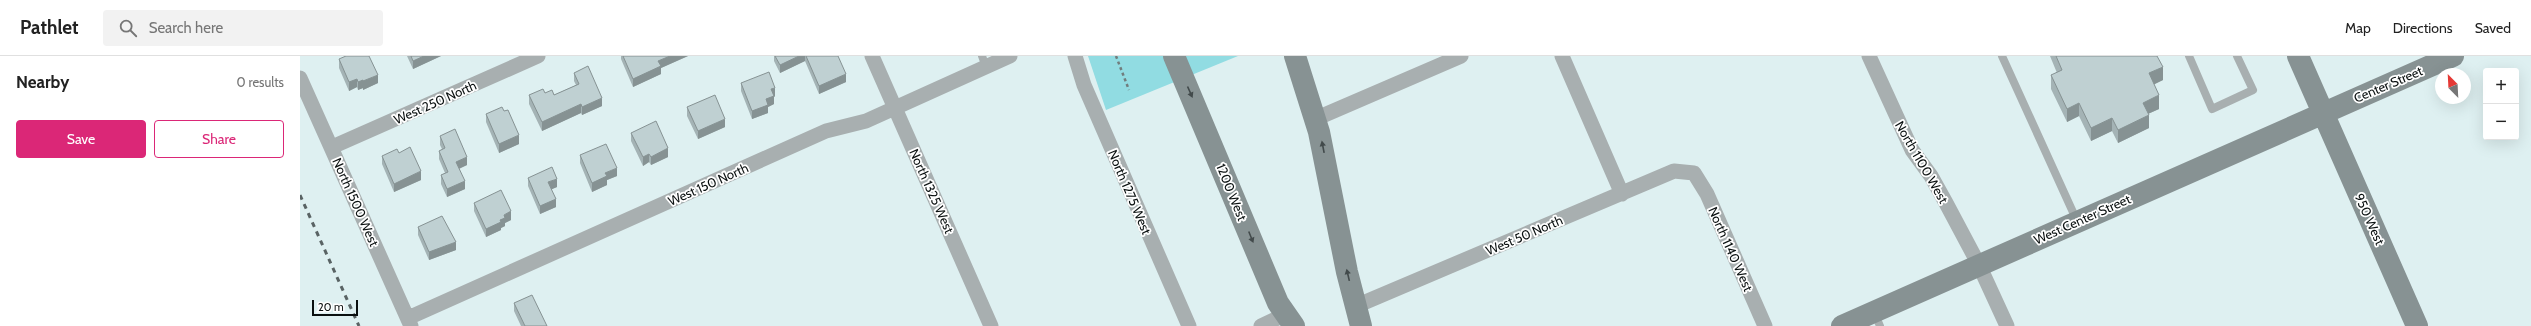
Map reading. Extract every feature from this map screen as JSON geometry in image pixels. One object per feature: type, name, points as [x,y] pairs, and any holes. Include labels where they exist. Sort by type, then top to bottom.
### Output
[{"type":"street","name":"West 250 North","points":[[332,147],[538,56]]},
{"type":"street","name":"North 1325 West","points":[[872,56],[991,326]]},
{"type":"street","name":"West 150 North","points":[[410,322],[826,131],[866,121],[896,108],[984,61],[1010,56]]},
{"type":"street","name":"North 1275 West","points":[[1075,56],[1084,85],[1189,326]]},
{"type":"street","name":"1200 West","points":[[1174,56],[1278,303],[1290,320]]},
{"type":"street","points":[[1295,56],[1315,119],[1359,316]]},
{"type":"street","points":[[1315,119],[1461,56]]},
{"type":"street","points":[[1562,56],[1622,194]]},
{"type":"street","name":"North 1100 West","points":[[1869,56],[1912,150],[1931,176],[1979,265],[2007,326]]},
{"type":"street","name":"950 West","points":[[2298,56],[2417,326]]},
{"type":"street","name":"Center Street","points":[[2322,112],[2453,56]]},
{"type":"street","name":"North 1500 West","points":[[300,78],[410,322]]},
{"type":"street","name":"West Center Street","points":[[1842,326],[1876,319],[1979,265],[2322,112]]},
{"type":"street","name":"West 50 North","points":[[1359,316],[1674,171],[1694,173]]},
{"type":"street","name":"North 1140 West","points":[[1694,173],[1707,194],[1765,326]]},
{"type":"street","points":[[1261,326],[1290,320]]},
{"type":"lane","points":[[2002,56],[2077,221]]},
{"type":"lane","points":[[2189,56],[2212,109],[2253,90],[2238,56]]},
{"type":"path","points":[[1116,56],[1129,90]]},
{"type":"shaded area","points":[[1088,56],[1238,56],[1106,110]]},
{"type":"building","points":[[346,56],[369,56],[378,75],[363,81],[358,82],[357,79],[349,82],[339,59]]},
{"type":"building","points":[[411,56],[424,56],[413,61]]},
{"type":"building","points":[[623,56],[670,56],[658,61],[661,66],[633,79]]},
{"type":"building","points":[[775,56],[799,56],[780,65]]},
{"type":"building","points":[[806,56],[838,56],[846,74],[819,86]]},
{"type":"building","points":[[2056,56],[2157,56],[2163,67],[2149,73],[2159,95],[2143,103],[2149,115],[2118,130],[2112,118],[2091,128],[2079,103],[2067,109],[2051,75],[2062,70]]},
{"type":"building","points":[[588,66],[602,98],[582,107],[581,104],[542,122],[529,95],[543,89],[545,93],[552,90],[554,95],[579,84],[574,73]]},
{"type":"building","points":[[769,72],[775,88],[771,89],[774,96],[766,99],[768,105],[752,111],[741,83]]},
{"type":"building","points":[[715,95],[725,119],[698,131],[687,107]]},
{"type":"building","points":[[502,107],[504,111],[508,110],[519,135],[499,144],[486,114]]},
{"type":"building","points":[[656,121],[668,148],[651,157],[649,154],[643,157],[631,133]]},
{"type":"building","points":[[455,129],[467,157],[456,162],[465,181],[447,189],[441,175],[448,172],[439,151],[445,148],[440,136]]},
{"type":"building","points":[[606,144],[617,168],[605,173],[607,176],[592,183],[580,155]]},
{"type":"building","points":[[410,147],[421,171],[394,184],[382,156],[397,149],[399,153]]},
{"type":"building","points":[[552,167],[557,179],[548,182],[556,199],[540,206],[528,178]]},
{"type":"building","points":[[501,190],[511,211],[504,215],[505,218],[500,220],[501,222],[486,229],[474,203]]},
{"type":"building","points":[[442,216],[456,242],[429,252],[418,227]]},
{"type":"building","points":[[532,295],[547,326],[525,326],[514,303]]},
{"type":"railway","points":[[300,195],[359,326]]}]
